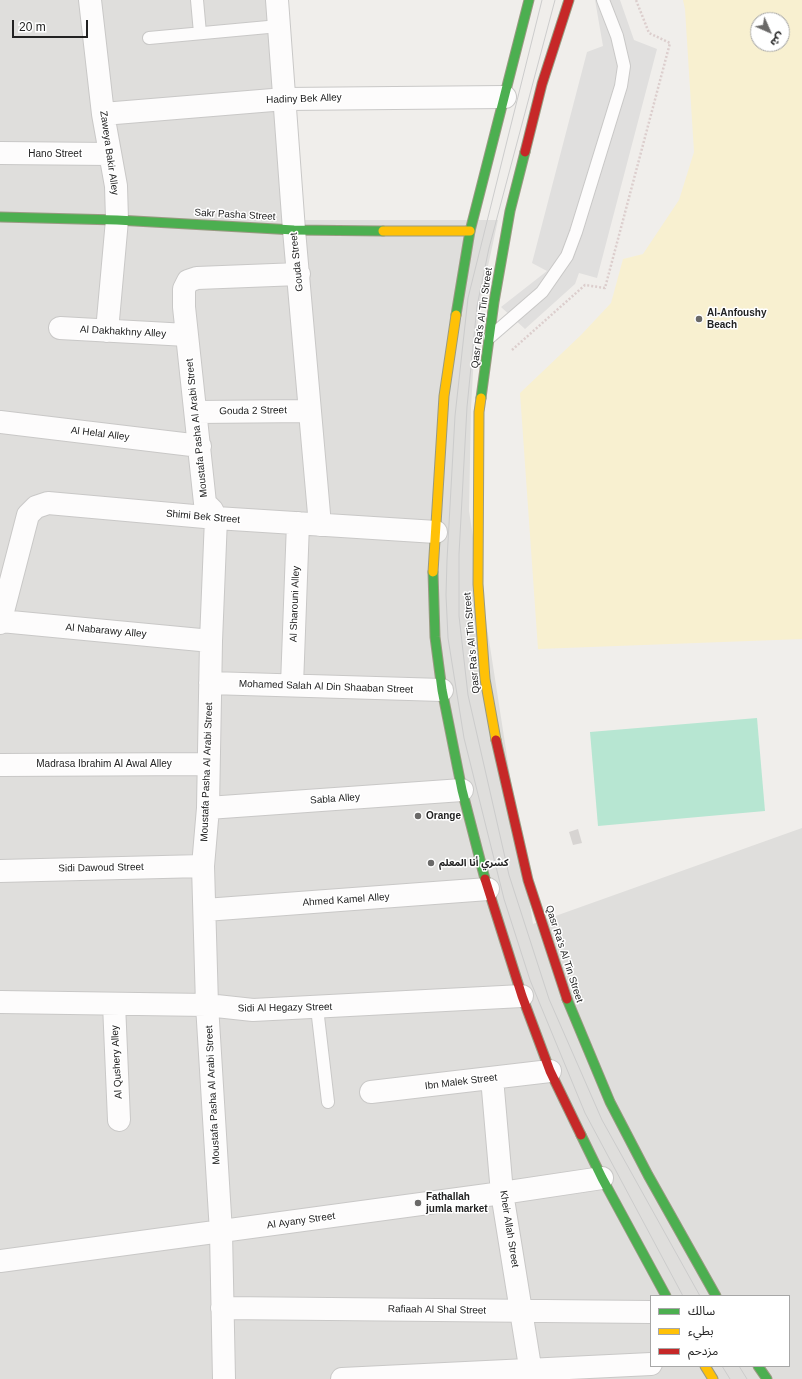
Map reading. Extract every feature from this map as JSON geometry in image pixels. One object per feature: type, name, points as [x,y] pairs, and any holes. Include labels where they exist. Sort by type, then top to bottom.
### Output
[{"type":"main road","points":[[529,0],[470,231],[457,304],[444,396],[433,578],[435,638],[442,690],[462,790],[488,889],[522,996],[550,1071],[602,1178],[665,1295]]},
{"type":"main road","name":"Qasr Ra's Al Tin Street","points":[[569,0],[542,84],[510,211],[494,302],[479,412],[478,584],[485,679],[499,758],[528,880],[561,986],[610,1102],[648,1176],[715,1295]]},
{"type":"main road","name":"Sakr Pasha Street","points":[[0,217],[117,220],[294,230],[470,231]]},
{"type":"main road","points":[[706,1367],[712,1379]]},
{"type":"main road","points":[[759,1367],[767,1379]]},
{"type":"street","name":"Zaweya Bakir Alley","points":[[90,0],[103,114],[116,186],[117,220],[107,331]]},
{"type":"street","name":"Gouda Street","points":[[277,0],[294,230],[320,525]]},
{"type":"street","name":"Hadiny Bek Alley","points":[[103,114],[285,99],[504,97]]},
{"type":"street","name":"Hano Street","points":[[0,153],[110,154]]},
{"type":"street","name":"Moustafa Pasha Al Arabi Street","points":[[224,1379],[221,1232],[207,1005],[203,866],[208,808],[211,641],[216,518],[212,510],[205,503],[187,336],[184,288],[188,281],[197,278],[299,274]]},
{"type":"street","name":"Al Dakhakhny Alley","points":[[60,328],[187,336]]},
{"type":"street","name":"Gouda 2 Street","points":[[196,412],[310,411]]},
{"type":"street","name":"Al Helal Alley","points":[[0,422],[200,446]]},
{"type":"street","name":"Shimi Bek Street","points":[[0,622],[7,566],[28,515],[36,507],[48,504],[216,518],[436,532]]},
{"type":"street","name":"Al Sharouni Alley","points":[[292,686],[298,523]]},
{"type":"street","name":"Al Nabarawy Alley","points":[[0,622],[211,641]]},
{"type":"street","name":"Mohamed Salah Al Din Shaaban Street","points":[[210,683],[442,690]]},
{"type":"street","name":"Madrasa Ibrahim Al Awal Alley","points":[[0,765],[208,764]]},
{"type":"street","name":"Sabla Alley","points":[[208,808],[462,790]]},
{"type":"street","name":"Sidi Dawoud Street","points":[[0,871],[203,866]]},
{"type":"street","name":"Ahmed Kamel Alley","points":[[205,910],[488,889]]},
{"type":"street","name":"Sidi Al Hegazy Street","points":[[0,1002],[207,1005],[254,1010],[317,1008],[522,996]]},
{"type":"street","name":"Al Qushery Alley","points":[[114,1004],[119,1120]]},
{"type":"street","name":"Ibn Malek Street","points":[[371,1092],[550,1071]]},
{"type":"street","name":"Kheir Allah Street","points":[[492,1078],[502,1193],[531,1375]]},
{"type":"street","name":"Al Ayany Street","points":[[0,1262],[602,1178]]},
{"type":"street","name":"Rafiaah Al Shal Street","points":[[222,1308],[650,1312]]},
{"type":"street","points":[[342,1379],[531,1375],[650,1364]]},
{"type":"lane","points":[[197,0],[200,33]]},
{"type":"lane","points":[[490,338],[542,292],[567,256],[576,232],[621,86],[624,66],[617,36],[603,0]]},
{"type":"lane","points":[[149,38],[280,26]]},
{"type":"lane","points":[[317,1008],[328,1102]]},
{"type":"shaded area","points":[[0,0],[266,0],[284,220],[498,220],[480,303],[474,355],[471,408],[469,511],[533,924],[802,828],[802,1379],[0,1379]]},
{"type":"shaded area","points":[[595,0],[620,0],[634,40],[657,49],[597,278],[579,273],[575,284],[525,329],[501,307],[547,271],[532,263],[587,52],[603,46]]},
{"type":"sand","name":"Al-Anfoushy Beach","points":[[683,0],[802,0],[802,639],[538,649],[520,393],[581,335],[611,303],[623,259],[643,254],[679,200],[694,152],[685,9]]},
{"type":"green space","points":[[757,718],[765,811],[598,826],[590,732]]},
{"type":"building","points":[[578,829],[582,843],[573,845],[569,832]]},
{"type":"tram line","points":[[542,0],[468,298],[455,416],[447,560],[446,595],[448,638],[464,738],[504,899],[530,980],[585,1113],[682,1295]]},
{"type":"tram line","points":[[555,0],[489,248],[477,306],[467,407],[459,554],[459,616],[468,695],[509,875],[549,999],[602,1120],[699,1295]]},
{"type":"tram line","points":[[723,1367],[730,1379]]},
{"type":"tram line","points":[[740,1367],[747,1379]]},
{"type":"traffic: fast","points":[[456,315],[470,231],[529,0]]},
{"type":"traffic: fast","points":[[481,398],[494,302],[510,211],[525,152]]},
{"type":"traffic: fast","points":[[0,217],[117,220],[294,230],[383,231]]},
{"type":"traffic: fast","points":[[433,572],[435,637],[442,690],[462,790],[485,879]]},
{"type":"traffic: fast","points":[[567,999],[610,1102],[648,1175],[715,1295]]},
{"type":"traffic: fast","points":[[581,1135],[602,1178],[665,1295]]},
{"type":"traffic: fast","points":[[759,1367],[767,1379]]},
{"type":"traffic: slow","points":[[383,231],[470,231]]},
{"type":"traffic: slow","points":[[433,572],[444,396],[456,315]]},
{"type":"traffic: slow","points":[[481,398],[479,412],[478,584],[485,679],[496,740]]},
{"type":"traffic: slow","points":[[706,1367],[713,1379]]},
{"type":"traffic: jam","points":[[525,152],[542,84],[569,0]]},
{"type":"traffic: jam","points":[[496,740],[528,880],[567,999]]},
{"type":"traffic: jam","points":[[485,879],[522,996],[550,1071],[581,1135]]},
{"type":"place","name":"Al-Anfoushy Beach","points":[[699,319]]},
{"type":"place","name":"Orange","points":[[418,816]]},
{"type":"place","name":"كشري أنا المعلم","points":[[431,863]]},
{"type":"place","name":"Fathallah jumla market","points":[[418,1203]]}]
